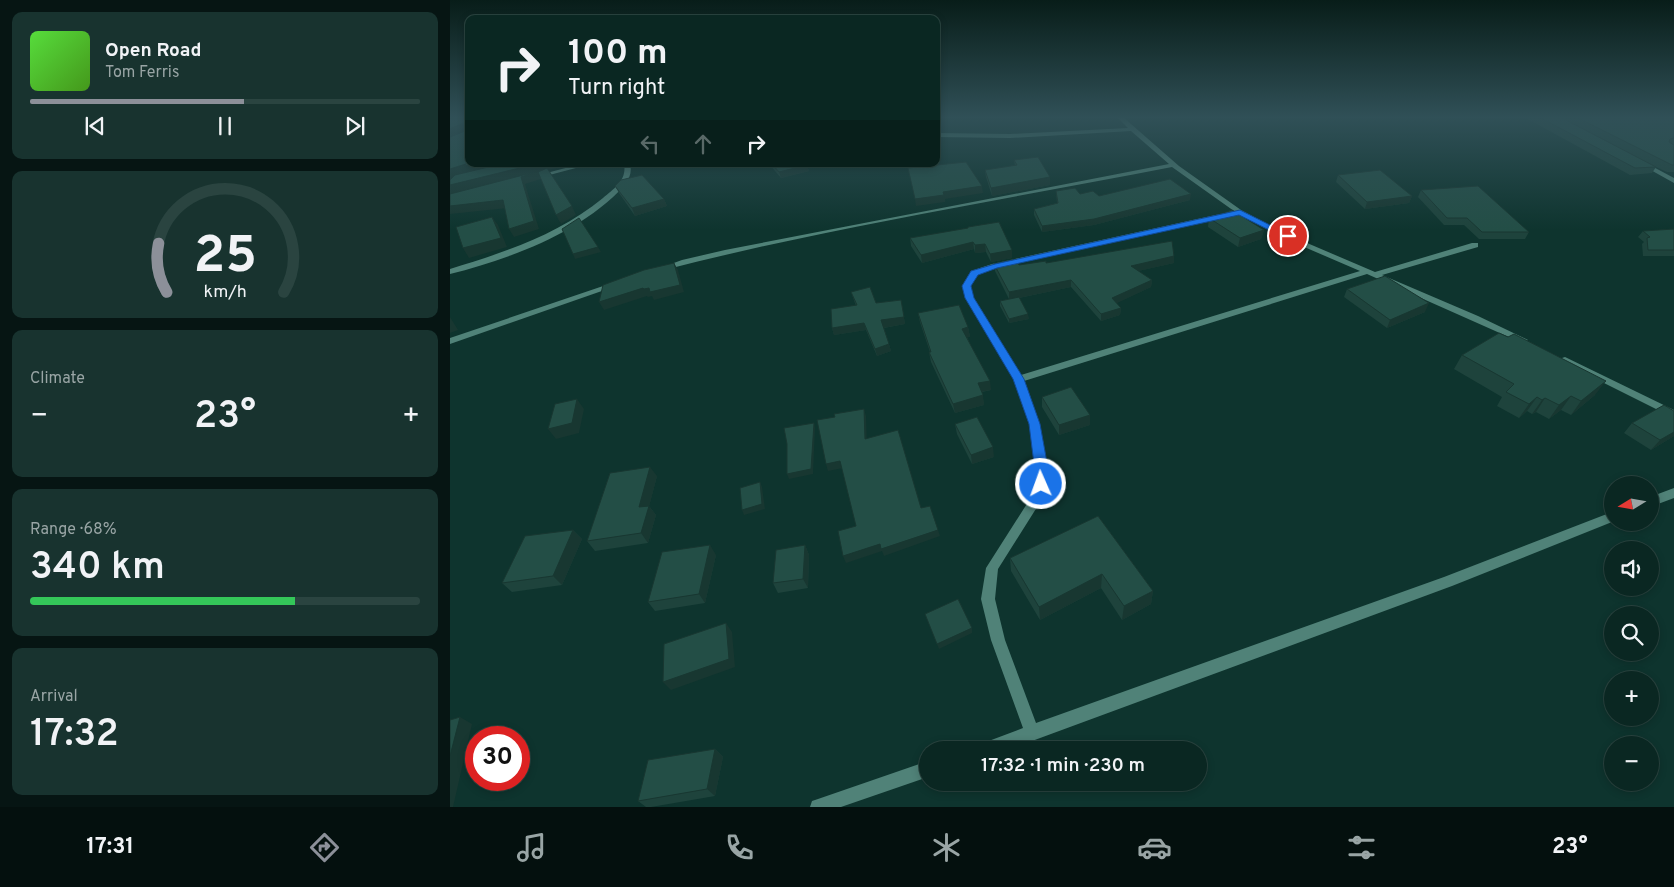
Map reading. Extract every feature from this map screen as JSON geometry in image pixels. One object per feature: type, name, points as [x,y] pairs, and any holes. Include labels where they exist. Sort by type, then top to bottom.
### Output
[{"type":"street","points":[[1160,155],[1172,165],[1240,212],[1303,244],[1481,320],[1530,344]]},
{"type":"street","points":[[1638,161],[1674,180]]},
{"type":"street","points":[[658,269],[722,252],[788,241],[828,231],[1172,165]]},
{"type":"street","points":[[532,178],[576,167]]},
{"type":"street","points":[[450,272],[523,248],[569,226],[592,212],[622,185],[628,175],[627,167]]},
{"type":"street","points":[[1032,733],[998,640],[988,599],[992,568],[1035,501],[1041,484],[1042,468],[1034,424],[1018,379],[970,298],[966,286],[974,273],[995,266],[1240,212]]},
{"type":"street","points":[[1018,379],[1370,274],[1475,245]]},
{"type":"street","points":[[450,340],[623,282]]},
{"type":"street","points":[[1555,356],[1674,414]]},
{"type":"street","points":[[1659,499],[1674,493]]},
{"type":"street","points":[[1009,741],[1447,582],[1604,520]]},
{"type":"street","points":[[818,807],[919,772]]},
{"type":"building","points":[[450,155],[465,155],[465,164],[450,169]]},
{"type":"building","points":[[1610,155],[1632,155],[1656,167],[1635,168]]},
{"type":"building","points":[[1651,155],[1674,155],[1674,165]]},
{"type":"building","points":[[1038,157],[1050,177],[991,188],[985,170],[1017,165],[1014,160]]},
{"type":"building","points":[[966,162],[982,186],[943,192],[944,195],[915,199],[908,168],[940,167],[940,165]]},
{"type":"building","points":[[488,167],[524,167],[450,185],[450,180],[455,175]]},
{"type":"building","points":[[775,167],[799,167],[779,172]]},
{"type":"building","points":[[547,168],[572,206],[556,215],[538,172]]},
{"type":"building","points":[[1380,170],[1412,196],[1367,202],[1338,175]]},
{"type":"building","points":[[539,171],[521,177],[534,221],[509,229],[503,200],[450,206],[450,194]]},
{"type":"building","points":[[642,175],[664,199],[632,208],[615,186],[621,180]]},
{"type":"building","points":[[1170,179],[1191,194],[1094,219],[1042,226],[1034,209],[1058,203],[1056,191],[1075,188],[1080,194],[1093,191],[1099,196]]},
{"type":"building","points":[[1478,186],[1529,232],[1482,232],[1467,218],[1447,218],[1421,190]]},
{"type":"building","points":[[1232,210],[1264,230],[1240,238],[1209,218]]},
{"type":"building","points":[[492,217],[501,238],[463,248],[456,227]]},
{"type":"building","points":[[579,218],[598,247],[573,254],[562,229]]},
{"type":"building","points":[[999,222],[1012,250],[990,254],[985,244],[975,245],[973,242],[921,255],[910,238],[968,227]]},
{"type":"building","points":[[1674,229],[1674,250],[1648,250],[1647,238],[1650,237],[1643,231]]},
{"type":"building","points":[[1172,241],[1174,256],[1131,266],[1152,280],[1112,298],[1121,308],[1101,314],[1071,280],[1009,292],[994,264],[1016,259],[1019,265],[1046,261],[1046,263]]},
{"type":"building","points":[[674,263],[680,285],[650,292],[649,288],[643,288],[599,302],[603,285],[644,270]]},
{"type":"building","points":[[1385,276],[1429,303],[1390,320],[1347,289]]},
{"type":"building","points":[[870,287],[876,303],[901,300],[904,317],[881,320],[889,344],[875,349],[864,323],[832,328],[831,309],[857,305],[851,292]]},
{"type":"building","points":[[1019,297],[1028,314],[1009,319],[1000,301]]},
{"type":"building","points":[[959,305],[968,327],[962,329],[990,381],[978,383],[983,395],[953,404],[929,352],[931,352],[918,313]]},
{"type":"building","points":[[1499,333],[1508,337],[1514,334],[1606,381],[1581,401],[1571,396],[1559,405],[1545,398],[1542,400],[1537,397],[1529,404],[1506,392],[1514,384],[1462,355]]},
{"type":"building","points":[[1071,387],[1090,415],[1059,425],[1042,397]]},
{"type":"building","points":[[577,399],[572,423],[548,429],[555,404]]},
{"type":"building","points":[[1664,405],[1674,411],[1674,432],[1660,440],[1632,423]]},
{"type":"building","points":[[864,409],[865,439],[898,430],[921,508],[930,506],[938,530],[881,549],[880,544],[843,556],[838,531],[856,526],[840,461],[826,464],[817,420],[835,417],[834,414]]},
{"type":"building","points":[[977,417],[993,447],[971,455],[955,424]]},
{"type":"building","points":[[814,423],[811,469],[787,474],[787,444],[784,428]]},
{"type":"building","points":[[650,467],[639,507],[649,506],[641,533],[587,541],[610,473]]},
{"type":"building","points":[[760,482],[762,504],[742,510],[740,488]]},
{"type":"building","points":[[1098,516],[1153,591],[1124,606],[1102,574],[1039,607],[1010,558]]},
{"type":"building","points":[[573,530],[553,576],[502,583],[525,536]]},
{"type":"building","points":[[710,545],[699,594],[648,602],[662,552]]},
{"type":"building","points":[[805,545],[803,579],[773,583],[776,550]]},
{"type":"building","points":[[958,599],[972,628],[937,644],[925,614]]},
{"type":"building","points":[[726,623],[729,659],[663,682],[664,644]]},
{"type":"building","points":[[460,717],[450,756],[450,720]]},
{"type":"building","points":[[715,749],[707,789],[638,801],[648,760]]},
{"type":"route","points":[[1041,484],[1042,468],[1034,424],[1018,379],[970,298],[966,286],[974,273],[995,266],[1240,212],[1288,236]]}]
